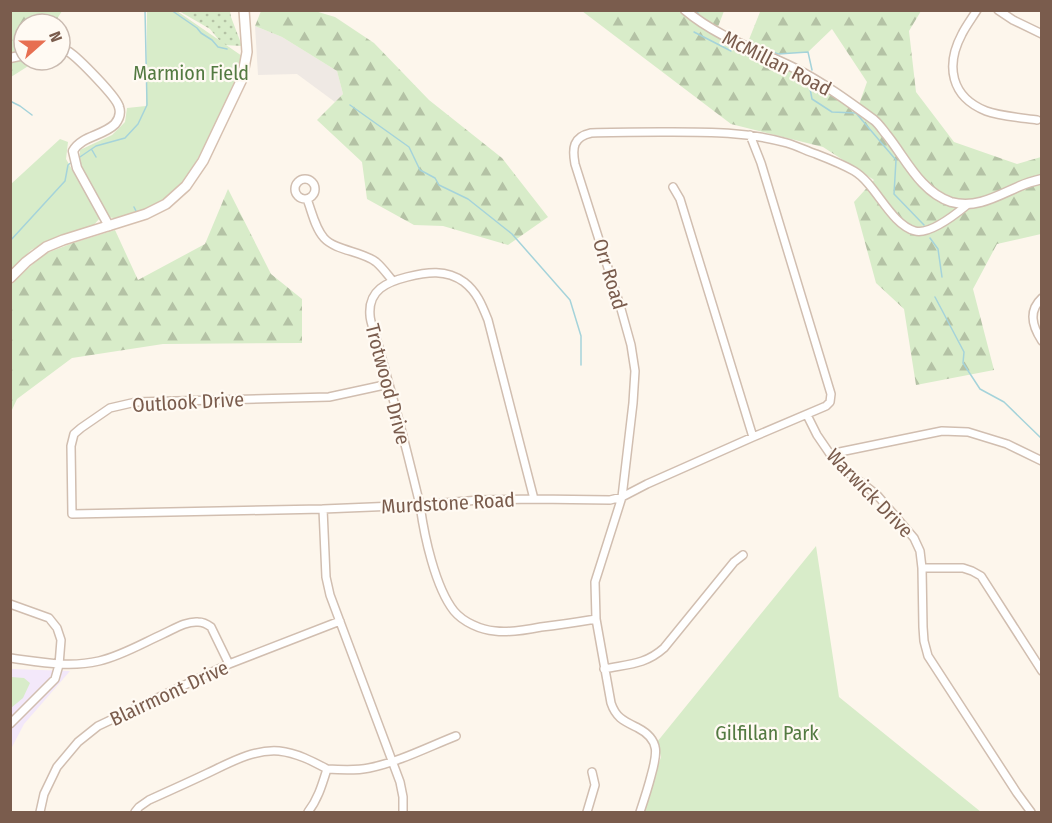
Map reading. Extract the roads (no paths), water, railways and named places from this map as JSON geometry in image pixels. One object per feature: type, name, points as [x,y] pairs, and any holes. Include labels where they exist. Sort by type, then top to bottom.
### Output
[{"type":"main road","points":[[10,278],[46,247],[146,214],[166,204],[186,186],[196,172],[242,79],[247,52],[244,10]]},
{"type":"street","name":"McMillan Road","points":[[685,10],[716,32],[795,69],[840,95],[877,123],[929,190],[939,197],[967,205]]},
{"type":"street","points":[[977,10],[962,35],[953,58],[953,76],[959,92],[969,102],[988,112],[1037,120]]},
{"type":"street","points":[[998,10],[1041,34]]},
{"type":"street","points":[[72,56],[107,89],[120,108],[120,116],[114,124],[75,146],[73,151],[75,164],[109,226]]},
{"type":"street","name":"Orr Road","points":[[640,813],[655,764],[656,747],[649,735],[624,721],[614,712],[596,619],[595,582],[622,497],[635,371],[624,318],[573,156],[579,137],[591,133],[714,133],[750,135],[787,143],[856,171],[871,186],[890,212],[908,228],[918,232],[926,231],[955,215],[967,205]]},
{"type":"street","points":[[750,135],[761,163],[831,394],[830,402],[826,406],[807,414]]},
{"type":"street","points":[[967,205],[998,197],[1041,179]]},
{"type":"street","points":[[673,187],[680,199],[753,437]]},
{"type":"street","points":[[307,199],[318,229],[330,243],[375,261],[392,280],[427,272],[441,272],[464,282],[480,298],[488,320],[534,499]]},
{"type":"street","name":"Trotwood Drive","points":[[392,280],[374,293],[370,315],[435,570],[444,594],[455,612],[472,625],[493,631],[514,631],[596,619]]},
{"type":"street","points":[[1041,298],[1033,309],[1032,321],[1041,341]]},
{"type":"street","name":"Outlook Drive","points":[[72,514],[71,446],[74,434],[110,408],[136,402],[329,397],[389,384]]},
{"type":"street","name":"Murdstone Road","points":[[72,514],[322,509],[534,499],[610,500],[622,497],[807,414]]},
{"type":"street","name":"Warwick Drive","points":[[807,414],[830,454],[877,495],[914,538],[920,551],[922,627],[928,656],[1031,813]]},
{"type":"street","points":[[830,454],[942,431],[968,432],[1007,444],[1041,461]]},
{"type":"street","points":[[322,509],[326,577],[330,595],[393,761],[403,797],[403,813]]},
{"type":"street","points":[[604,669],[646,661],[655,656],[734,562],[743,555]]},
{"type":"street","points":[[922,568],[963,568],[981,576],[1041,671]]},
{"type":"street","points":[[10,604],[49,618],[57,628],[61,640],[59,665],[55,679],[10,724]]},
{"type":"street","name":"Blairmont Drive","points":[[40,813],[44,794],[57,767],[78,742],[98,726],[229,664],[340,621]]},
{"type":"street","points":[[10,658],[59,665],[100,661],[119,655],[180,626],[199,622],[211,627],[229,664]]},
{"type":"street","points":[[135,813],[149,800],[245,756],[263,751],[296,754],[327,769],[353,770],[393,761],[456,736]]},
{"type":"street","points":[[308,813],[314,805],[327,769]]},
{"type":"street","points":[[587,813],[595,785],[592,772]]},
{"type":"waterway","points":[[77,159],[96,146],[125,138],[138,124],[147,105],[145,10]]},
{"type":"waterway","points":[[171,10],[197,28],[218,47],[227,49]]},
{"type":"waterway","points":[[697,10],[698,14]]},
{"type":"waterway","points":[[694,32],[731,51]]},
{"type":"waterway","points":[[748,42],[778,54],[808,52],[812,70]]},
{"type":"waterway","points":[[809,83],[812,99],[832,112],[856,113],[896,160],[894,194],[924,225]]},
{"type":"waterway","points":[[10,101],[32,115]]},
{"type":"waterway","points":[[350,105],[409,147],[420,170],[435,178],[439,185],[468,199],[512,234],[570,300],[581,336],[581,365]]},
{"type":"waterway","points":[[92,150],[96,157]]},
{"type":"waterway","points":[[10,241],[65,181],[68,165],[73,161]]},
{"type":"waterway","points":[[134,207],[137,213]]},
{"type":"waterway","points":[[930,238],[938,249],[942,277]]},
{"type":"waterway","points":[[935,297],[964,352],[963,363],[980,389],[1004,402],[1042,439]]},
{"type":"park label","name":"Marmion Field","points":[[191,73]]},
{"type":"park label","name":"Gilfillan Park","points":[[767,733]]}]
